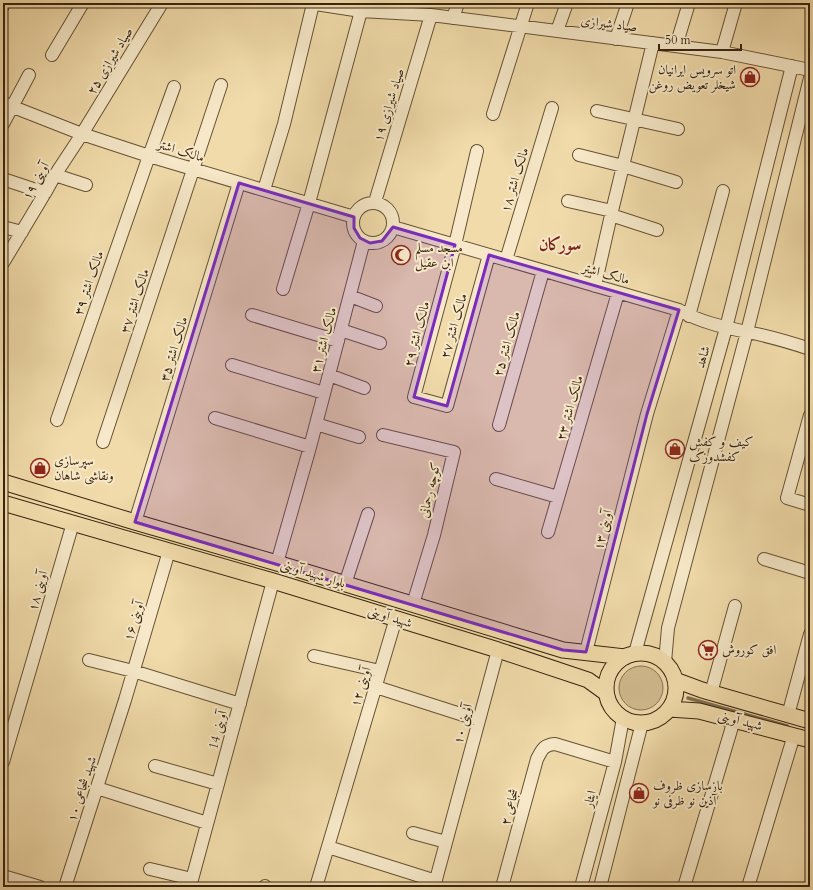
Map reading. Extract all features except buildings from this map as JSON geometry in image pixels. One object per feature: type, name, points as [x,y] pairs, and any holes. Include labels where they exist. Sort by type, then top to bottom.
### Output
[{"type":"main road","name":"بلوار شهید آوینی","points":[[3,482],[563,650],[630,655]]},
{"type":"main road","points":[[3,503],[169,550]]},
{"type":"main road","name":"شهید آوینی","points":[[169,550],[498,650],[588,680],[606,693]]},
{"type":"main road","points":[[651,654],[665,662],[672,670],[676,680],[674,700],[669,710],[652,721],[642,723],[636,723],[623,718],[615,711],[609,703],[606,693],[606,682],[616,663],[630,655],[651,654]]},
{"type":"main road","name":"شهید آوینی","points":[[676,680],[711,693],[810,721]]},
{"type":"main road","name":"شهید آوینی","points":[[669,710],[699,711],[810,740]]},
{"type":"street","points":[[52,55],[84,3]]},
{"type":"street","name":"صیاد شیرازی ۲۵","points":[[82,134],[162,3]]},
{"type":"street","points":[[264,190],[284,124],[311,3]]},
{"type":"street","name":"صیاد شیرازی","points":[[311,3],[361,11],[431,15],[722,52],[810,70]]},
{"type":"street","points":[[453,18],[458,3]]},
{"type":"street","points":[[493,114],[528,3]]},
{"type":"street","points":[[557,31],[567,3]]},
{"type":"street","points":[[616,39],[628,3]]},
{"type":"street","points":[[676,46],[689,3]]},
{"type":"street","points":[[722,52],[736,3]]},
{"type":"street","points":[[283,289],[309,203],[361,11]]},
{"type":"street","name":"صیاد شیرازی ۱۹","points":[[375,202],[431,15]]},
{"type":"street","points":[[595,286],[611,213],[653,44]]},
{"type":"street","name":"شاهد","points":[[630,655],[726,328],[792,66]]},
{"type":"street","points":[[3,124],[8,105],[29,75]]},
{"type":"street","points":[[665,662],[668,628],[747,332],[810,78]]},
{"type":"street","name":"مالک اشتر ۳۷","points":[[102,442],[221,85]]},
{"type":"street","name":"مالک اشتر ۳۹","points":[[57,420],[148,156],[174,87]]},
{"type":"street","name":"مالک اشتر","points":[[8,105],[82,134],[148,156],[354,217]]},
{"type":"street","name":"مالک اشتر ۱۸","points":[[506,260],[552,108]]},
{"type":"street","points":[[597,111],[678,129]]},
{"type":"street","name":"آوینی ۱۹","points":[[3,263],[55,175],[82,134]]},
{"type":"street","points":[[455,245],[477,151]]},
{"type":"street","points":[[579,154],[676,182]]},
{"type":"street","points":[[55,175],[86,185]]},
{"type":"street","points":[[3,179],[45,193]]},
{"type":"street","name":"مالک اشتر ۳۵","points":[[135,522],[240,183]]},
{"type":"street","name":"آوینی ۱۳","points":[[586,652],[647,414],[684,313],[723,191]]},
{"type":"street","points":[[568,201],[611,213],[657,230]]},
{"type":"street","points":[[375,202],[387,208],[394,220],[393,227],[387,238],[382,241],[370,243],[364,241],[356,234],[354,228],[354,217],[362,206],[375,202]]},
{"type":"street","points":[[3,227],[22,232]]},
{"type":"street","name":"مالک اشتر","points":[[393,227],[595,286],[684,313],[726,328],[809,345]]},
{"type":"street","name":"مالک اشتر ۳۱","points":[[277,563],[310,447],[364,241]]},
{"type":"street","name":"مالک اشتر ۲۹","points":[[446,406],[414,397],[455,245]]},
{"type":"street","name":"مالک اشتر ۲۷","points":[[446,406],[489,255]]},
{"type":"street","name":"مالک اشتر ۲۵","points":[[499,425],[543,271]]},
{"type":"street","name":"مالک اشتر ۲۳","points":[[548,532],[618,293]]},
{"type":"street","points":[[350,296],[376,306]]},
{"type":"street","points":[[252,315],[380,343]]},
{"type":"street","points":[[232,365],[324,393]]},
{"type":"street","points":[[329,375],[364,388]]},
{"type":"street","points":[[810,415],[787,498],[810,505]]},
{"type":"street","points":[[215,418],[310,447]]},
{"type":"street","points":[[316,424],[359,437]]},
{"type":"street","name":"کوچه رحمانی","points":[[383,434],[454,452],[434,535],[413,604]]},
{"type":"street","points":[[496,479],[558,497]]},
{"type":"street","points":[[345,584],[368,514]]},
{"type":"street","name":"۱۸ آوینی","points":[[3,762],[73,522]]},
{"type":"street","name":"۱۶ آوینی","points":[[125,700],[169,550]]},
{"type":"street","points":[[764,559],[810,573]]},
{"type":"street","name":"آوینی 14","points":[[191,883],[273,581]]},
{"type":"street","points":[[711,693],[735,606]]},
{"type":"street","name":"۱۲ آوینی","points":[[316,887],[396,618]]},
{"type":"street","points":[[788,715],[810,634]]},
{"type":"street","name":"۱۰ آوینی","points":[[435,884],[498,650]]},
{"type":"street","points":[[314,656],[380,672]]},
{"type":"street","points":[[89,660],[133,671],[240,704]]},
{"type":"street","points":[[376,687],[479,720]]},
{"type":"street","name":"شهید شجاعی ۱۰","points":[[65,887],[125,700]]},
{"type":"street","name":"ایثار","points":[[581,887],[615,762],[623,718]]},
{"type":"street","points":[[684,887],[734,720]]},
{"type":"street","points":[[600,887],[642,723]]},
{"type":"street","points":[[748,887],[794,735]]},
{"type":"street","name":"شجاعی ۲","points":[[502,887],[537,759],[543,749],[547,745],[554,744],[615,762]]},
{"type":"street","points":[[155,766],[218,784]]},
{"type":"street","points":[[97,788],[207,823]]},
{"type":"street","points":[[413,833],[446,842]]},
{"type":"street","points":[[328,847],[435,884]]},
{"type":"street","points":[[150,869],[191,883]]},
{"type":"street","points":[[3,876],[40,887]]},
{"type":"highlighted area","points":[[239,183],[354,217],[354,228],[360,238],[370,243],[382,241],[393,227],[455,245],[414,397],[447,406],[489,255],[679,310],[647,414],[586,652],[563,650],[135,522]]},
{"type":"shaded area","points":[[637,666],[645,666],[650,667],[657,672],[662,679],[662,697],[657,704],[650,709],[637,710],[629,707],[622,700],[619,692],[619,684],[622,676],[629,669]]},
{"type":"waterway","points":[[688,698],[787,726]]},
{"type":"place","name":"اتو سرویس ایرانیان شیخلر تعویض روغن","points":[[750,77]]},
{"type":"place","name":"مسجد مسلم ابن عقیل","points":[[401,255]]},
{"type":"place","name":"کیف و کفش کفشدوزک","points":[[675,449]]},
{"type":"place","name":"سپرسازی و‌نقاشی شاهان","points":[[40,468]]},
{"type":"place","name":"افق کوروش","points":[[708,650]]},
{"type":"place","name":"بازسازی ظروف آذین نو ظرفی نو","points":[[639,793]]},
{"type":"district","name":"سورکان","points":[[560,244]]}]
